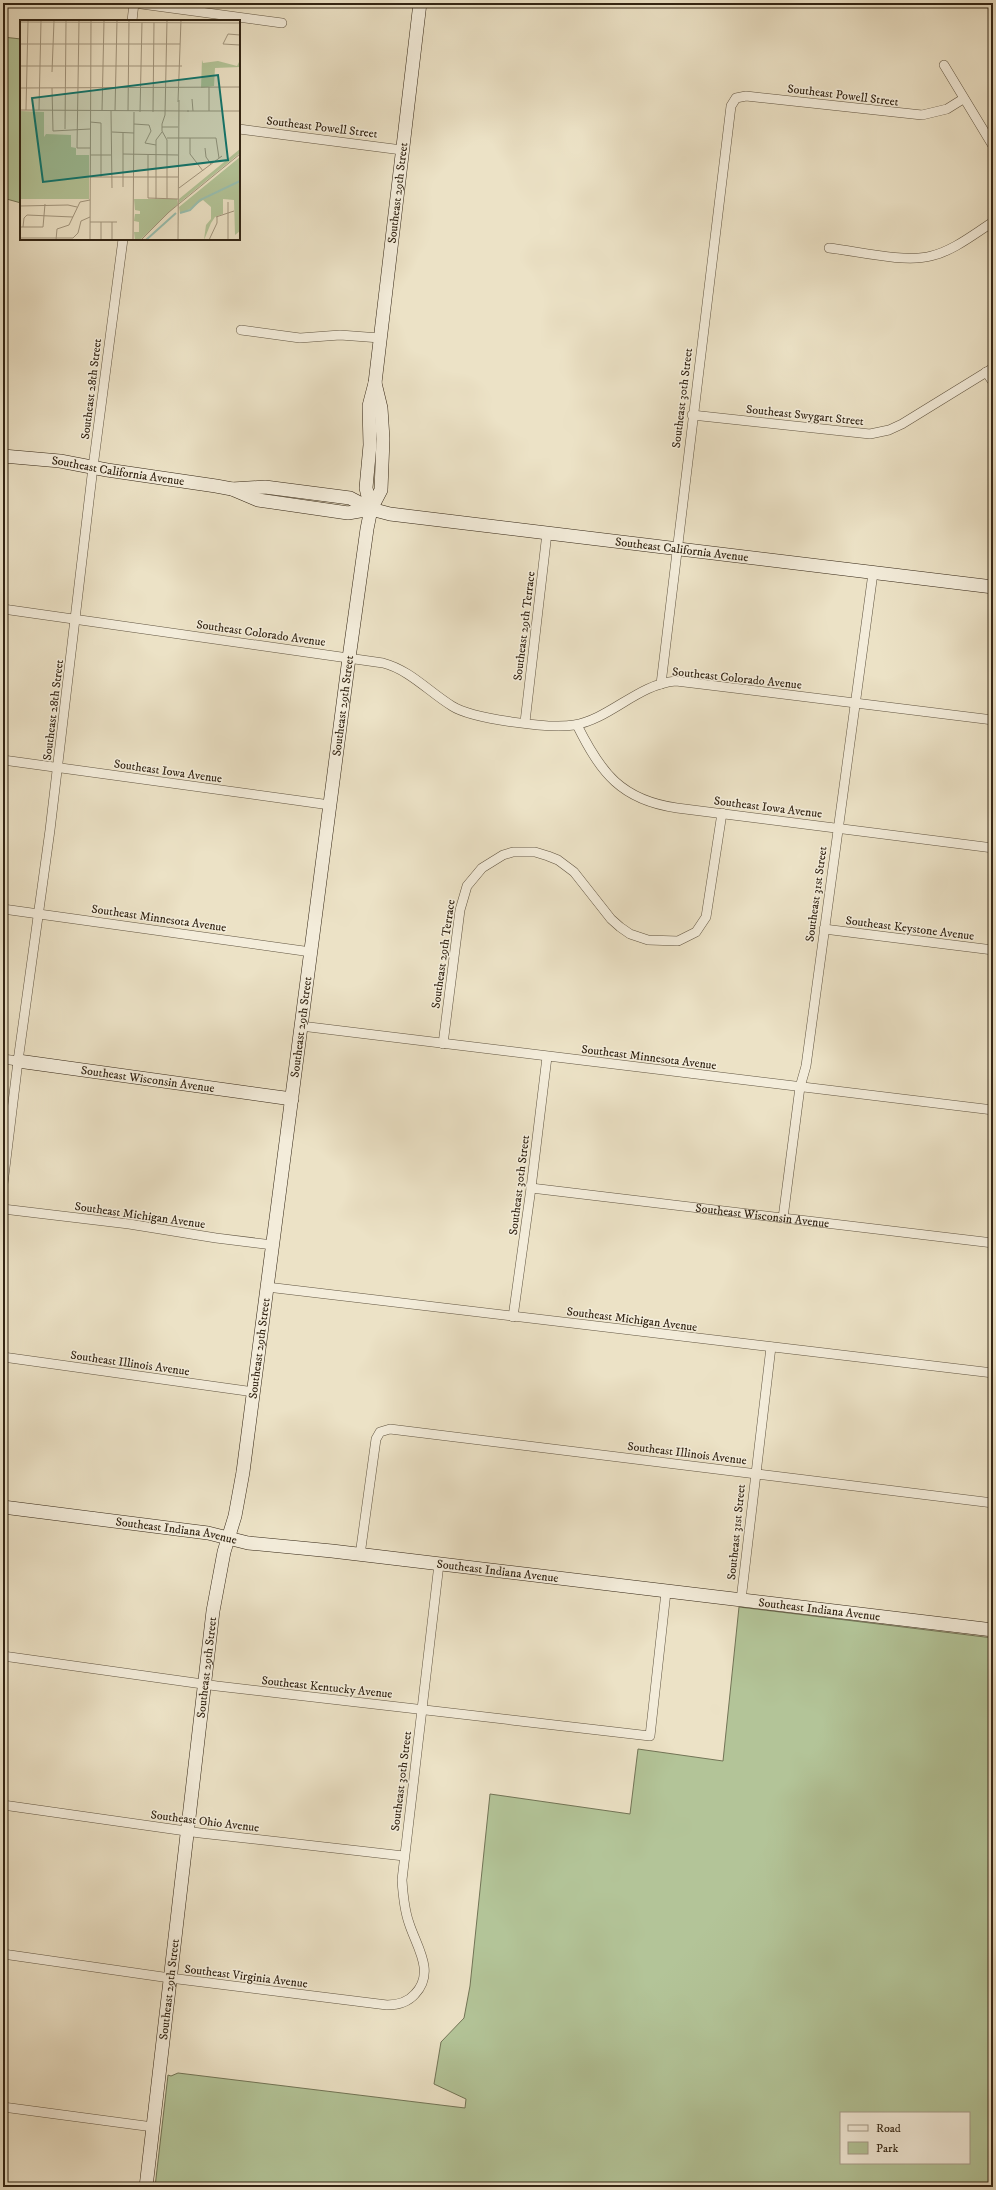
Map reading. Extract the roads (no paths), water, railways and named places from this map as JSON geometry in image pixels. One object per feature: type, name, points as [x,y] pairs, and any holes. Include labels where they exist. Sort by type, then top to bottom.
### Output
[{"type":"main road","name":"Southeast 29th Street","points":[[146,2187],[186,1831],[213,1611],[228,1538],[239,1495],[254,1392],[349,658],[371,509],[381,490],[384,456],[381,408],[375,383],[420,3]]},
{"type":"main road","name":"Southeast California Avenue","points":[[3,456],[60,461],[232,489],[265,487],[350,498],[371,509],[390,514],[993,587]]},
{"type":"main road","name":"Southeast Wisconsin Avenue","points":[[18,1061],[292,1099]]},
{"type":"main road","name":"Southeast Indiana Avenue","points":[[3,1507],[208,1533],[248,1543],[439,1564],[993,1630]]},
{"type":"street","points":[[132,20],[134,3],[282,23]]},
{"type":"street","points":[[944,65],[963,99],[993,146]]},
{"type":"street","name":"Southeast Powell Street","points":[[730,115],[734,101],[739,97],[746,96],[910,115],[934,113],[963,99]]},
{"type":"street","name":"Southeast 30th Street","points":[[661,684],[692,415],[730,115]]},
{"type":"street","name":"Southeast Powell Street","points":[[240,128],[402,150]]},
{"type":"street","points":[[829,248],[919,258],[930,256],[950,248],[993,222]]},
{"type":"street","name":"Southeast 28th Street","points":[[3,1184],[18,1061],[58,768],[93,467],[123,240]]},
{"type":"street","points":[[241,330],[300,338],[340,335],[380,338]]},
{"type":"street","points":[[990,370],[993,382]]},
{"type":"street","name":"Southeast Swygart Street","points":[[692,415],[870,434],[889,430],[902,424],[990,370]]},
{"type":"street","name":"Southeast 29th Terrace","points":[[525,722],[547,533]]},
{"type":"street","name":"Southeast 31st Street","points":[[783,1218],[800,1087],[806,1066],[873,573]]},
{"type":"street","name":"Southeast Colorado Avenue","points":[[3,609],[383,663],[402,670],[452,706],[472,715],[560,726],[577,725],[591,720],[661,684],[680,682],[993,720]]},
{"type":"street","name":"Southeast Iowa Avenue","points":[[577,725],[592,755],[602,768],[624,789],[641,798],[665,806],[993,848]]},
{"type":"street","name":"Southeast Iowa Avenue","points":[[3,760],[330,806]]},
{"type":"street","name":"Southeast 29th Terrace","points":[[443,1044],[460,910],[468,886],[482,868],[502,855],[513,852],[535,852],[548,856],[558,860],[574,872],[610,919],[630,934],[648,940],[678,941],[696,932],[706,917],[722,814]]},
{"type":"street","name":"Southeast Minnesota Avenue","points":[[3,909],[311,952]]},
{"type":"street","name":"Southeast Keystone Avenue","points":[[824,929],[993,950]]},
{"type":"street","name":"Southeast Minnesota Avenue","points":[[301,1026],[993,1110]]},
{"type":"street","name":"Southeast 30th Street","points":[[513,1317],[547,1057]]},
{"type":"street","name":"Southeast Wisconsin Avenue","points":[[3,1059],[18,1061]]},
{"type":"street","name":"Southeast Wisconsin Avenue","points":[[531,1188],[993,1243]]},
{"type":"street","name":"Southeast Michigan Avenue","points":[[3,1209],[130,1224],[216,1238],[273,1245]]},
{"type":"street","name":"Southeast Michigan Avenue","points":[[267,1287],[993,1373]]},
{"type":"street","name":"Southeast 31st Street","points":[[741,1600],[770,1347]]},
{"type":"street","name":"Southeast Illinois Avenue","points":[[3,1357],[254,1392]]},
{"type":"street","name":"Southeast Illinois Avenue","points":[[360,1555],[374,1448],[380,1432],[390,1429],[993,1503]]},
{"type":"street","name":"Southeast 30th Street","points":[[414,1996],[422,1984],[425,1970],[423,1959],[409,1925],[403,1898],[402,1880],[439,1564]]},
{"type":"street","name":"Southeast Kentucky Avenue","points":[[3,1656],[205,1684],[650,1736],[666,1592]]},
{"type":"street","name":"Southeast Ohio Avenue","points":[[3,1805],[186,1831],[404,1856]]},
{"type":"street","name":"Southeast Virginia Avenue","points":[[3,1954],[170,1978],[387,2005],[406,2002],[414,1996]]},
{"type":"street","points":[[3,2107],[153,2127]]}]
